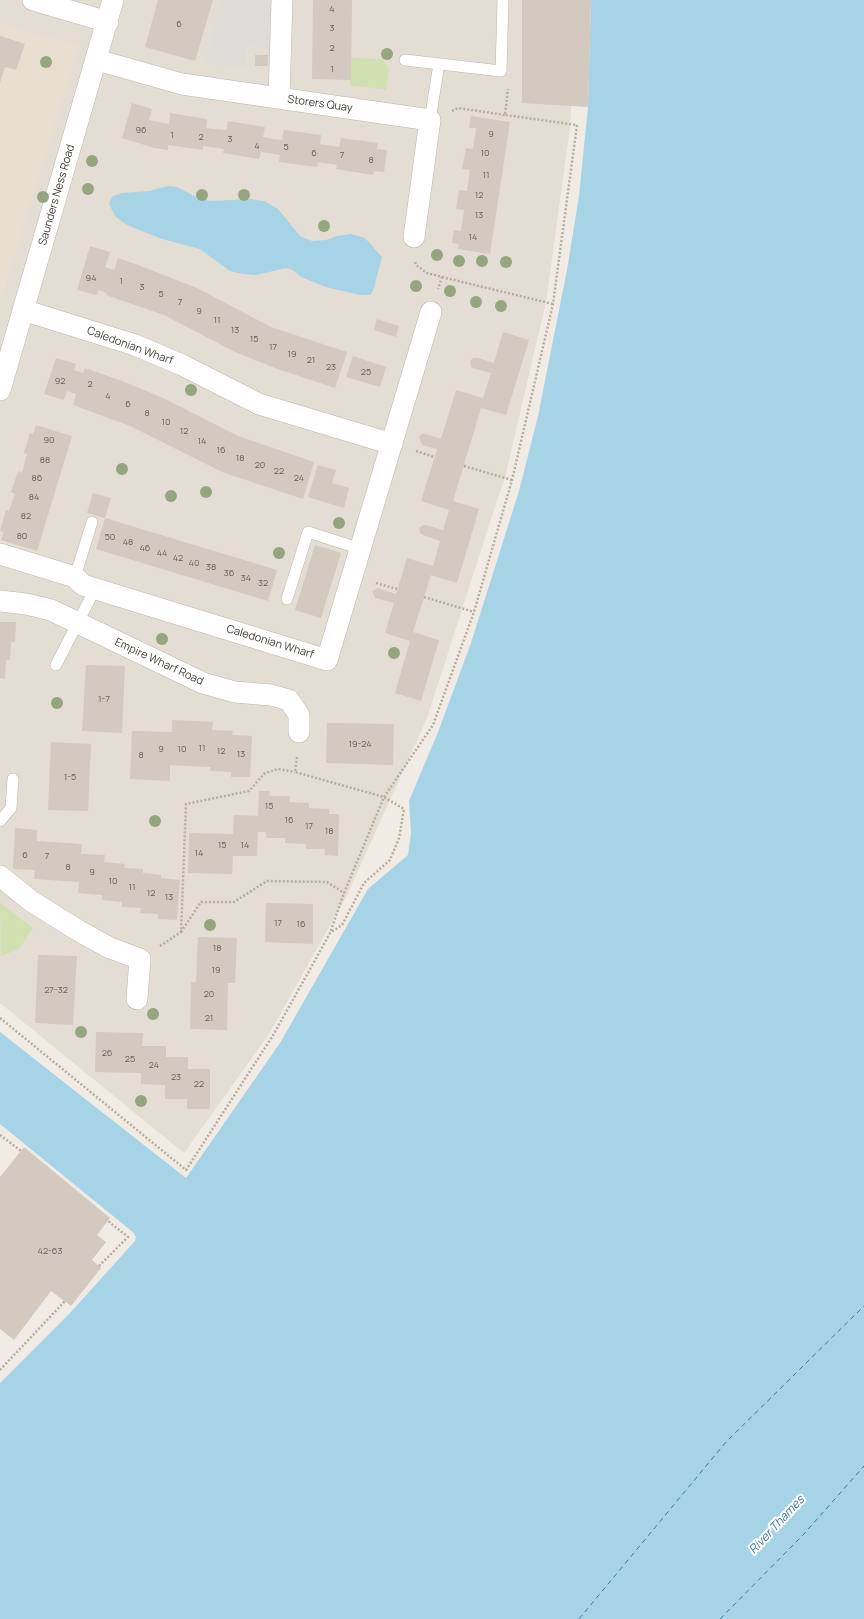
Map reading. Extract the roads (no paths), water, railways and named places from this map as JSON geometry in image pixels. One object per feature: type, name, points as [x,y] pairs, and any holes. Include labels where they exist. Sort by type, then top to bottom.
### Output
[{"type":"street","points":[[33,0],[108,22]]},
{"type":"street","name":"Saunders Ness Road","points":[[0,390],[114,0]]},
{"type":"street","points":[[279,98],[282,0]]},
{"type":"street","name":"Storers Quay","points":[[97,60],[182,84],[430,120]]},
{"type":"street","points":[[414,236],[430,120]]},
{"type":"street","name":"Caledonian Wharf","points":[[24,310],[135,346],[182,365],[259,404],[392,444]]},
{"type":"street","name":"Caledonian Wharf","points":[[0,554],[75,577],[83,585],[95,589],[327,660],[431,312]]},
{"type":"street","name":"Empire Wharf Road","points":[[0,601],[26,604],[52,610],[203,683],[236,692],[271,695],[289,700],[299,715],[299,732]]},
{"type":"street","points":[[0,876],[31,901],[79,931],[110,948],[140,959],[137,999]]},
{"type":"lane","points":[[405,60],[501,71],[503,0]]},
{"type":"lane","points":[[430,120],[439,64]]},
{"type":"lane","points":[[75,577],[92,522]]},
{"type":"lane","points":[[287,599],[308,532],[361,548]]},
{"type":"lane","points":[[56,666],[95,589]]},
{"type":"lane","points":[[0,821],[11,808],[13,779]]},
{"type":"water","name":"River Thames","points":[[591,0],[864,0],[864,1619],[0,1619],[0,1383],[70,1313],[135,1241],[136,1237],[134,1233],[0,1124],[0,1032],[186,1178],[280,1043],[368,889],[408,855],[411,833],[409,801],[438,732],[471,643],[519,491],[538,416],[567,270],[579,196],[588,107]]},
{"type":"water","points":[[168,186],[177,187],[198,198],[210,201],[250,199],[264,201],[278,209],[300,236],[312,241],[326,240],[337,236],[351,234],[365,238],[382,257],[373,291],[370,295],[360,295],[326,287],[301,277],[293,270],[286,268],[256,275],[230,271],[200,249],[162,239],[127,225],[116,217],[109,203],[113,196],[122,193],[149,191]]}]
